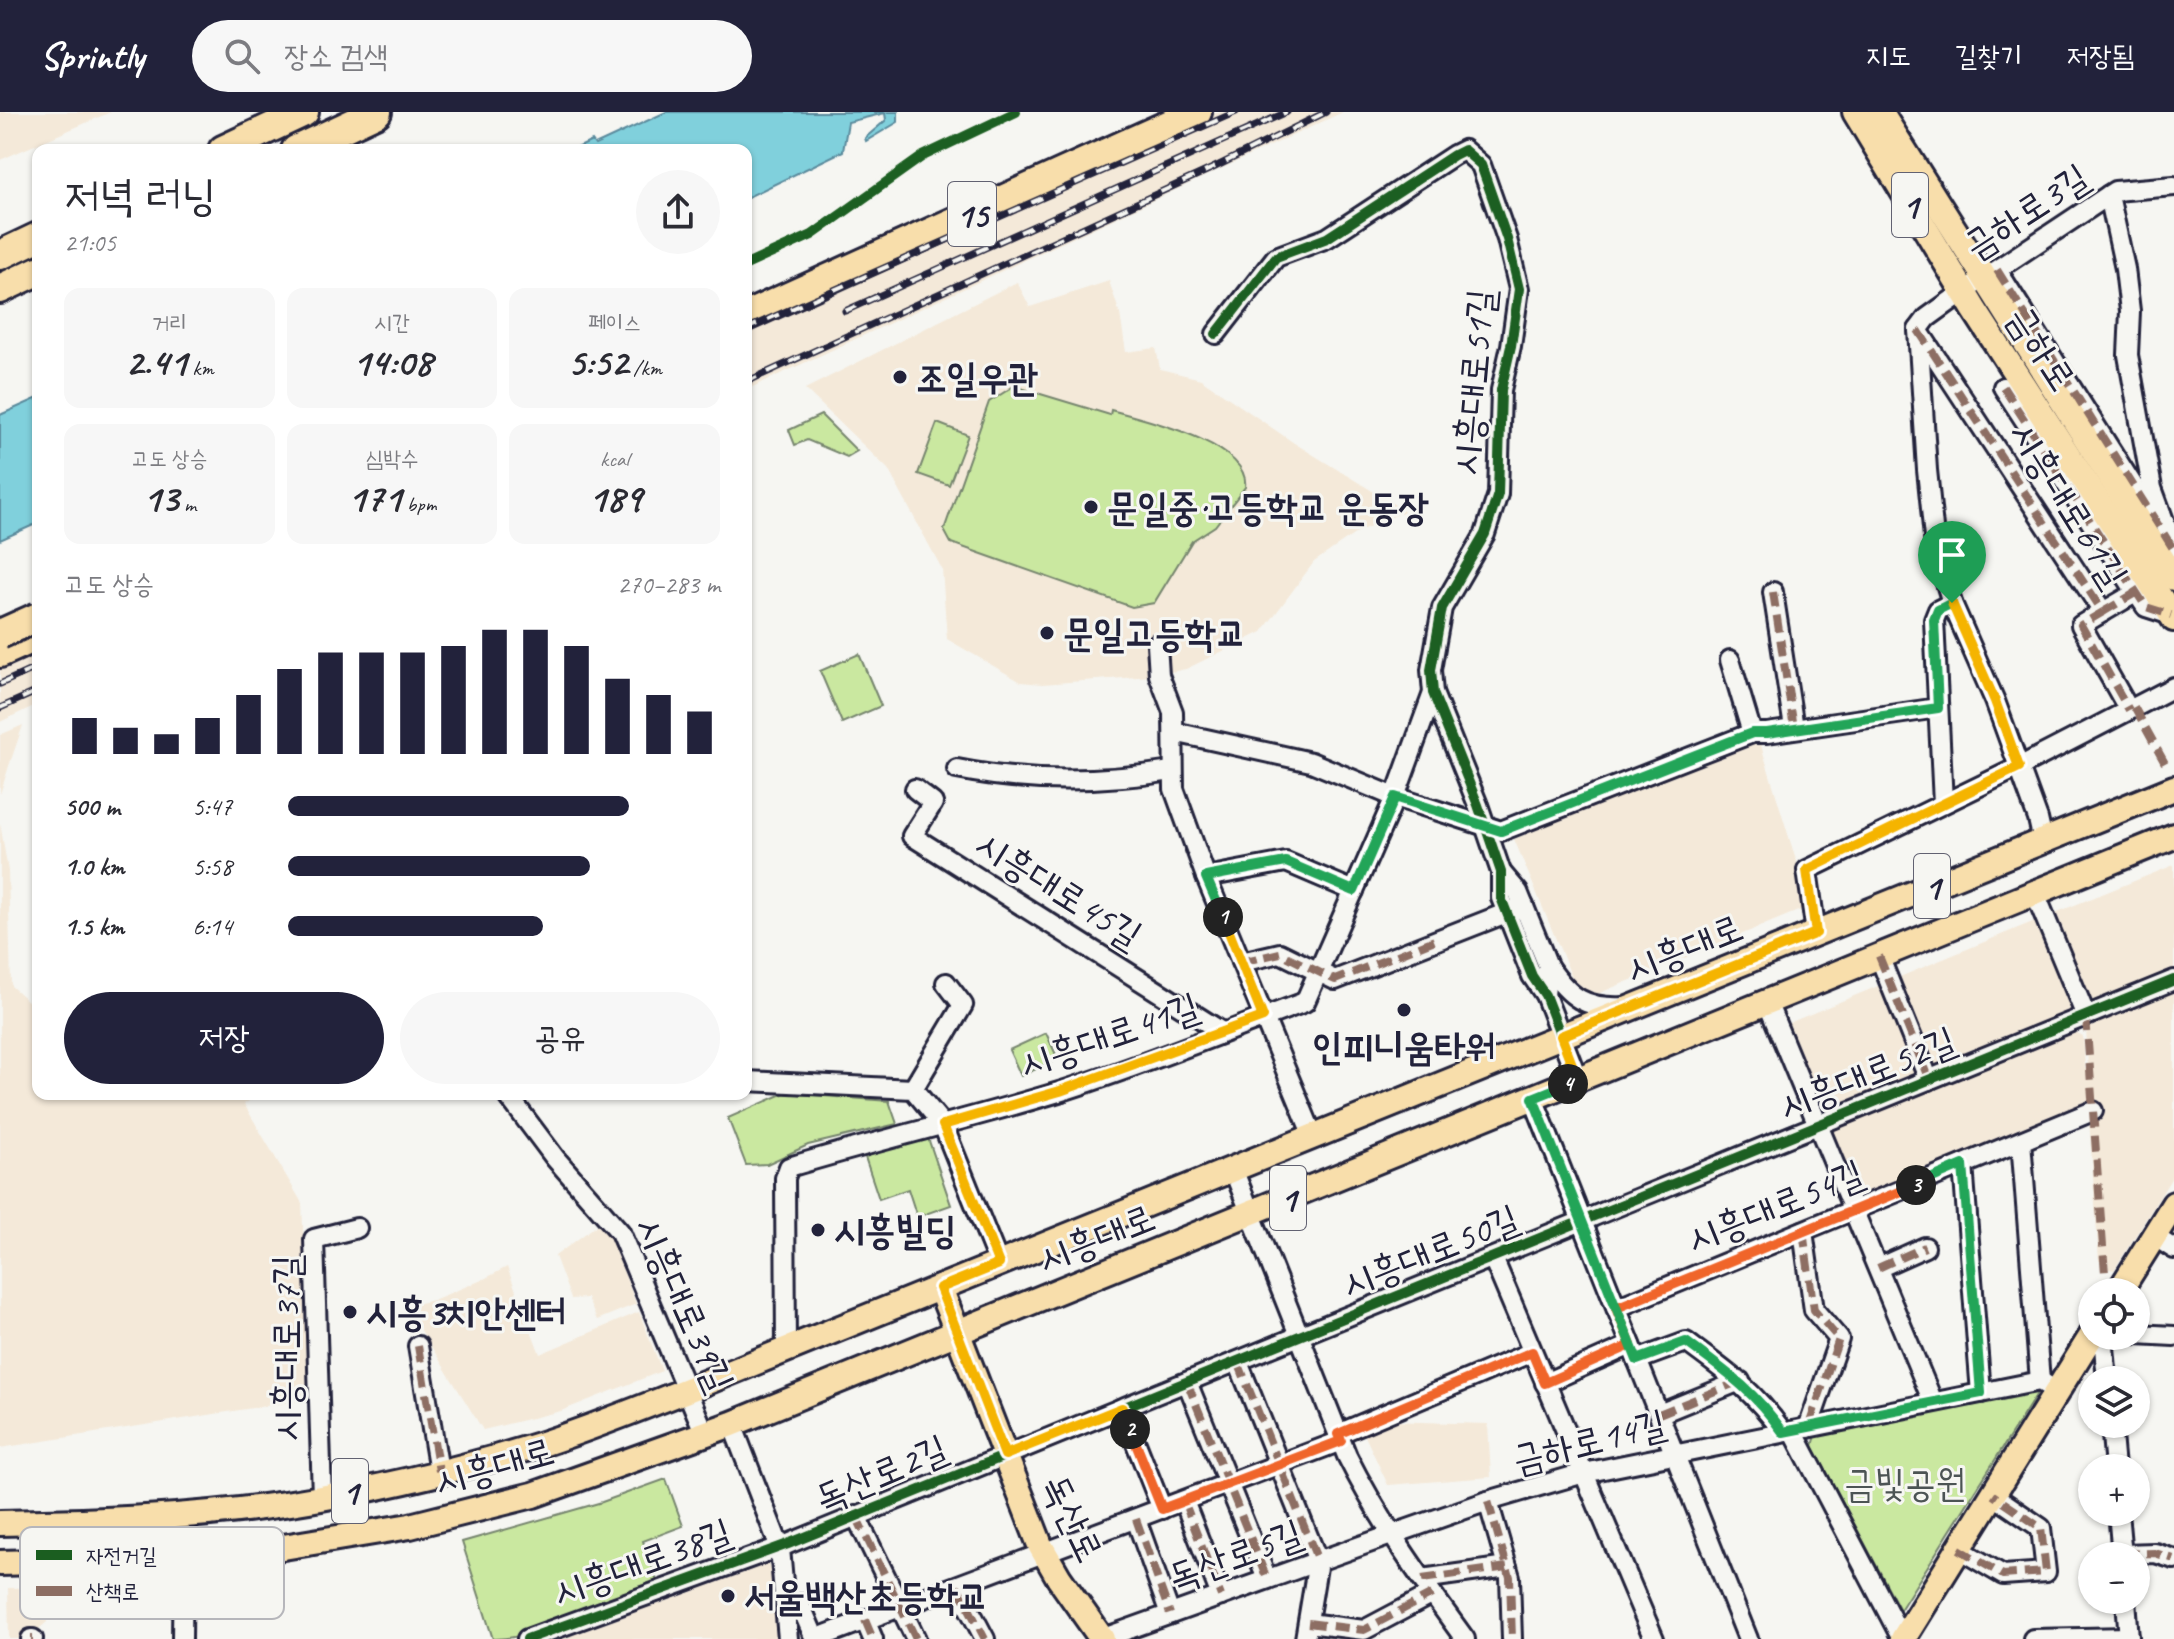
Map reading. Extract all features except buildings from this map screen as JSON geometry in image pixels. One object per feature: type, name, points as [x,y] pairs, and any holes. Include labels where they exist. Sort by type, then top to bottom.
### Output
[{"type":"highway","points":[[236,144],[304,112]]},
{"type":"highway","points":[[309,144],[377,112]]},
{"type":"highway","name":"15","points":[[752,295],[1157,112]]},
{"type":"highway","name":"15","points":[[752,313],[1197,112]]},
{"type":"highway","points":[[0,255],[32,240]]},
{"type":"highway","points":[[0,289],[32,274]]},
{"type":"highway","points":[[0,634],[32,620]]},
{"type":"highway","points":[[0,653],[32,639]]},
{"type":"main road","name":"금하로","points":[[1864,114],[1991,274],[2174,578]]},
{"type":"main road","name":"금하로","points":[[1864,114],[1963,292],[2173,617]]},
{"type":"main road","name":"시흥대로","points":[[0,1523],[100,1521],[218,1512],[322,1497],[540,1444],[786,1351],[2174,788]]},
{"type":"main road","name":"시흥대로","points":[[284,1547],[480,1510],[533,1495],[732,1424],[2174,836]]},
{"type":"main road","points":[[2132,1278],[2164,1242],[2174,1204]]},
{"type":"main road","name":"독산로","points":[[940,1288],[1046,1554],[1102,1639]]},
{"type":"main road","points":[[1902,1639],[1993,1495],[2048,1386],[2079,1350]]},
{"type":"main road","name":"시흥대로","points":[[0,1563],[20,1562]]},
{"type":"street","name":"시흥대로51길","points":[[1216,334],[1276,257],[1327,238],[1464,150],[1481,165],[1515,264],[1519,289],[1517,313],[1501,390],[1498,494],[1485,534],[1442,608],[1431,670],[1433,693],[1501,872],[1518,892],[1515,909],[1532,976],[1545,995],[1578,1080]]},
{"type":"street","name":"금하로3길","points":[[1918,330],[1927,318],[1963,292],[2115,191],[2174,186]]},
{"type":"street","points":[[2109,195],[2125,269],[2130,311],[2128,355],[2152,488],[2174,549]]},
{"type":"street","points":[[1991,274],[2174,549]]},
{"type":"street","points":[[1918,330],[1935,547],[1952,603],[1995,701],[2043,841]]},
{"type":"street","name":"시흥대로61길","points":[[1918,330],[2103,612],[2081,625],[2129,710]]},
{"type":"street","points":[[2003,387],[2146,607],[2173,617]]},
{"type":"street","points":[[1773,592],[1794,728]]},
{"type":"street","points":[[2103,612],[2137,592]]},
{"type":"street","points":[[1943,803],[1934,620],[1938,610],[1952,603]]},
{"type":"street","points":[[1157,644],[1159,675],[1170,701],[1174,732],[1174,789],[1206,877],[1313,1136]]},
{"type":"street","points":[[1730,660],[1752,733]]},
{"type":"street","points":[[1816,933],[1807,870],[2019,767],[2174,687]]},
{"type":"street","name":"시흥대로41길","points":[[786,1351],[785,1178],[789,1167],[1060,1091],[1305,1002],[1395,797],[1433,693]]},
{"type":"street","points":[[1174,732],[1311,762],[1395,797],[1486,828],[1504,830],[1752,733],[1938,708]]},
{"type":"street","points":[[957,769],[989,776],[1113,780],[1172,771]]},
{"type":"street","name":"시흥대로45길","points":[[915,789],[933,803],[912,836],[1222,1032]]},
{"type":"street","points":[[1206,877],[1286,862],[1354,891]]},
{"type":"street","points":[[2035,893],[2086,1016]]},
{"type":"street","points":[[1241,962],[1280,953],[1335,980],[1515,909]]},
{"type":"street","name":"시흥대로51길","points":[[1515,909],[1548,966],[1545,995]]},
{"type":"street","points":[[1879,956],[1929,1080]]},
{"type":"street","points":[[1548,966],[1561,985],[1589,1006],[1635,1006]]},
{"type":"street","name":"시흥대로52길","points":[[1582,1222],[2174,980]]},
{"type":"street","points":[[752,1081],[913,1089],[963,1005],[946,983]]},
{"type":"street","points":[[1767,1002],[1933,1402]]},
{"type":"street","name":"시흥대로","points":[[913,1089],[943,1125],[999,1264]]},
{"type":"street","points":[[1533,1098],[1748,1639]]},
{"type":"street","name":"시흥대로39길","points":[[512,1100],[555,1158],[620,1232],[705,1434]]},
{"type":"street","name":"시흥대로54길","points":[[1616,1308],[2093,1111]]},
{"type":"street","points":[[2021,1141],[2048,1386]]},
{"type":"street","points":[[1963,1165],[1981,1393]]},
{"type":"street","points":[[1233,1169],[1340,1438],[1368,1498],[1465,1639]]},
{"type":"street","name":"시흥대로50길","points":[[1122,1408],[1582,1222]]},
{"type":"street","name":"시흥대로37길","points":[[322,1497],[314,1239],[357,1228]]},
{"type":"street","points":[[1795,1430],[1839,1339],[1814,1310],[1803,1231]]},
{"type":"street","points":[[1878,1268],[1925,1247]]},
{"type":"street","points":[[1493,1258],[1654,1639]]},
{"type":"street","points":[[2150,1335],[2174,1336]]},
{"type":"street","points":[[1545,1383],[1634,1353],[1683,1341],[1740,1381],[1795,1430],[1902,1639]]},
{"type":"street","name":"시흥대로","points":[[418,1346],[439,1471]]},
{"type":"street","points":[[785,1605],[800,1604],[815,1639],[1279,1465],[1532,1352]]},
{"type":"street","points":[[1238,1362],[1318,1561],[1306,1631],[1364,1630],[1427,1586],[1507,1567]]},
{"type":"street","points":[[1659,1414],[1740,1381]]},
{"type":"street","points":[[1187,1382],[1267,1579]]},
{"type":"street","name":"금하로14길","points":[[1391,1535],[1488,1501],[1584,1473],[1981,1393],[2048,1386]]},
{"type":"street","points":[[1122,1408],[1162,1509]]},
{"type":"street","name":"독산로2길","points":[[780,1548],[1122,1408]]},
{"type":"street","points":[[732,1424],[780,1548],[788,1639]]},
{"type":"street","points":[[1959,1549],[2003,1575],[2046,1572],[2041,1528],[1993,1495]]},
{"type":"street","points":[[1184,1501],[1221,1596]]},
{"type":"street","points":[[1488,1501],[1510,1577],[1512,1639]]},
{"type":"street","name":"독산로2길","points":[[856,1516],[916,1639]]},
{"type":"street","points":[[1136,1519],[1170,1614]]},
{"type":"street","name":"독산로5길","points":[[1102,1639],[1391,1535]]},
{"type":"street","name":"시흥대로38길","points":[[527,1639],[780,1548]]},
{"type":"street","points":[[2150,1553],[2174,1559]]},
{"type":"street","points":[[957,1586],[985,1639]]},
{"type":"street","points":[[2033,1639],[2129,1638],[2127,1614]]},
{"type":"street","points":[[182,1619],[182,1639]]},
{"type":"street","points":[[865,1620],[873,1639]]},
{"type":"shaded area","points":[[0,112],[111,112],[32,144],[0,160]]},
{"type":"shaded area","points":[[1186,112],[1343,112],[752,387],[752,309]]},
{"type":"shaded area","points":[[1109,281],[1120,314],[1126,352],[1156,348],[1160,369],[1201,379],[1294,443],[1405,511],[1359,531],[1314,562],[1262,632],[1186,669],[1151,676],[1042,684],[1021,682],[947,639],[942,569],[888,469],[805,389],[1017,282],[1030,307]]},
{"type":"shaded area","points":[[32,648],[32,707],[0,722],[0,662]]},
{"type":"shaded area","points":[[23,725],[9,766],[0,794],[0,735]]},
{"type":"shaded area","points":[[1759,739],[1810,906],[1590,997],[1578,992],[1514,839]]},
{"type":"shaded area","points":[[0,823],[8,871],[11,986],[32,1005],[32,1100],[250,1100],[244,1104],[302,1203],[310,1399],[0,1448]]},
{"type":"shaded area","points":[[2174,865],[2174,973],[2093,1005],[2085,1001],[2050,915]]},
{"type":"shaded area","points":[[2042,918],[2076,1005],[2074,1013],[1826,1114],[1819,1111],[1784,1025]]},
{"type":"shaded area","points":[[2174,986],[2174,1174],[2114,1270],[2109,1269],[2108,1260],[2099,1261],[2088,1105],[1861,1201],[1854,1198],[1829,1136],[1832,1129],[2072,1030],[2083,1036],[2085,1069],[2088,1069],[2086,1027],[2092,1027],[2096,1018]]},
{"type":"shaded area","points":[[601,1222],[606,1226],[636,1304],[597,1320],[587,1298],[571,1299],[555,1256]]},
{"type":"shaded area","points":[[507,1267],[540,1354],[639,1312],[662,1371],[561,1411],[483,1430],[406,1306],[433,1300]]},
{"type":"shaded area","points":[[1387,1421],[1488,1424],[1491,1477],[1388,1485],[1364,1430]]},
{"type":"shaded area","name":"서울백산초등학교","points":[[768,1564],[772,1572],[779,1639],[562,1639]]},
{"type":"shaded area","points":[[8,1588],[20,1588],[20,1619],[47,1619],[27,1639],[9,1639]]},
{"type":"green space","name":"문일중·고등학교 운동장","points":[[1014,386],[1110,415],[1111,410],[1192,435],[1231,458],[1242,471],[1245,487],[1215,526],[1192,541],[1154,603],[1132,607],[951,543],[944,530],[989,402]]},
{"type":"green space","points":[[821,415],[857,451],[847,457],[807,440],[795,445],[789,430]]},
{"type":"green space","points":[[937,423],[968,435],[949,485],[918,474]]},
{"type":"green space","points":[[859,654],[881,706],[842,723],[820,671]]},
{"type":"green space","points":[[1046,1033],[1058,1059],[1021,1076],[1009,1050]]},
{"type":"green space","points":[[785,1093],[889,1101],[897,1124],[808,1145],[767,1164],[746,1165],[728,1118]]},
{"type":"green space","points":[[927,1135],[951,1205],[917,1217],[908,1189],[879,1199],[865,1157]]},
{"type":"green space","name":"금빛공원","points":[[2038,1392],[1900,1610],[1813,1446],[1816,1435]]},
{"type":"green space","points":[[666,1479],[683,1526],[643,1541],[659,1587],[554,1627],[493,1639],[462,1542],[602,1502]]},
{"type":"water","points":[[666,112],[898,112],[898,122],[866,141],[865,138],[886,120],[885,113],[848,122],[843,151],[752,195],[752,144],[597,144]]},
{"type":"water","points":[[32,401],[32,526],[0,540],[0,415]]},
{"type":"railway","points":[[752,326],[1236,112]]},
{"type":"railway","points":[[845,311],[1287,112]]},
{"type":"railway","points":[[752,379],[1213,168],[1326,112]]},
{"type":"railway","points":[[0,684],[32,670]]},
{"type":"railway","points":[[0,708],[32,694]]},
{"type":"marked path","points":[[1997,270],[2174,550]]},
{"type":"marked path","points":[[1918,330],[2103,612],[2081,625],[2129,710]]},
{"type":"marked path","points":[[2003,387],[2146,607],[2171,615]]},
{"type":"marked path","points":[[1773,592],[1794,728]]},
{"type":"marked path","points":[[2103,612],[2137,592]]},
{"type":"marked path","points":[[2134,707],[2167,767]]},
{"type":"marked path","points":[[1206,877],[1286,862],[1354,891]]},
{"type":"marked path","points":[[1241,962],[1280,953],[1335,980],[1437,939]]},
{"type":"marked path","points":[[1879,956],[1929,1080]]},
{"type":"marked path","points":[[2086,1016],[2105,1278]]},
{"type":"marked path","points":[[1803,1231],[1814,1310],[1839,1339],[1808,1428]]},
{"type":"marked path","points":[[1878,1268],[1925,1247]]},
{"type":"marked path","points":[[1637,1360],[1686,1342],[1750,1393],[1783,1432]]},
{"type":"marked path","points":[[1545,1383],[1631,1345]]},
{"type":"marked path","points":[[418,1346],[439,1471]]},
{"type":"marked path","points":[[1238,1362],[1318,1561]]},
{"type":"marked path","points":[[1659,1414],[1740,1381]]},
{"type":"marked path","points":[[1187,1382],[1267,1579]]},
{"type":"marked path","points":[[1122,1408],[1162,1509]]},
{"type":"marked path","points":[[1959,1549],[2003,1575],[2046,1572],[2041,1528],[1993,1495]]},
{"type":"marked path","points":[[1184,1501],[1221,1596]]},
{"type":"marked path","points":[[1488,1501],[1510,1577],[1512,1639]]},
{"type":"marked path","points":[[856,1516],[916,1639]]},
{"type":"marked path","points":[[1136,1519],[1170,1614]]},
{"type":"marked path","points":[[2150,1553],[2174,1559]]},
{"type":"marked path","points":[[1422,1579],[1507,1567]]},
{"type":"marked path","points":[[957,1586],[985,1639]]},
{"type":"marked path","points":[[1308,1623],[1364,1630],[1432,1594]]},
{"type":"marked path","points":[[865,1620],[873,1639]]},
{"type":"cycle path","points":[[752,262],[812,235],[923,156],[1016,112]]},
{"type":"cycle path","points":[[1216,334],[1276,257],[1327,238],[1464,150],[1481,165],[1507,239],[1519,289],[1501,390],[1498,494],[1485,534],[1442,608],[1431,670],[1433,693],[1501,872],[1501,898],[1532,976],[1545,995],[1578,1080]]},
{"type":"cycle path","points":[[527,1639],[788,1544],[2174,980]]},
{"type":"place","name":"조일우관","points":[[900,377]]},
{"type":"place","name":"문일중·고등학교 운동장","points":[[1091,507]]},
{"type":"place","name":"문일고등학교","points":[[1047,633]]},
{"type":"place","name":"인피니움타워","points":[[1404,1010]]},
{"type":"place","name":"시흥빌딩","points":[[818,1230]]},
{"type":"place","name":"시흥3치안센터","points":[[350,1312]]},
{"type":"place","name":"서울백산초등학교","points":[[728,1596]]},
{"type":"route","points":[[1952,603],[1938,610],[1934,620],[1938,708],[1752,733],[1501,831],[1395,797],[1354,891],[1286,862],[1206,877],[1263,1017],[1060,1091],[943,1125],[999,1264],[940,1288],[1005,1455],[1122,1408],[1162,1509],[1341,1441],[1338,1434],[1532,1352],[1545,1383],[1631,1345],[1616,1308],[1963,1165],[1981,1393],[1783,1432],[1762,1403],[1740,1381],[1686,1342],[1637,1360],[1631,1345],[1533,1098],[1578,1080],[1561,1036],[1816,933],[1807,870],[2019,767],[1995,701],[1952,603]]}]
